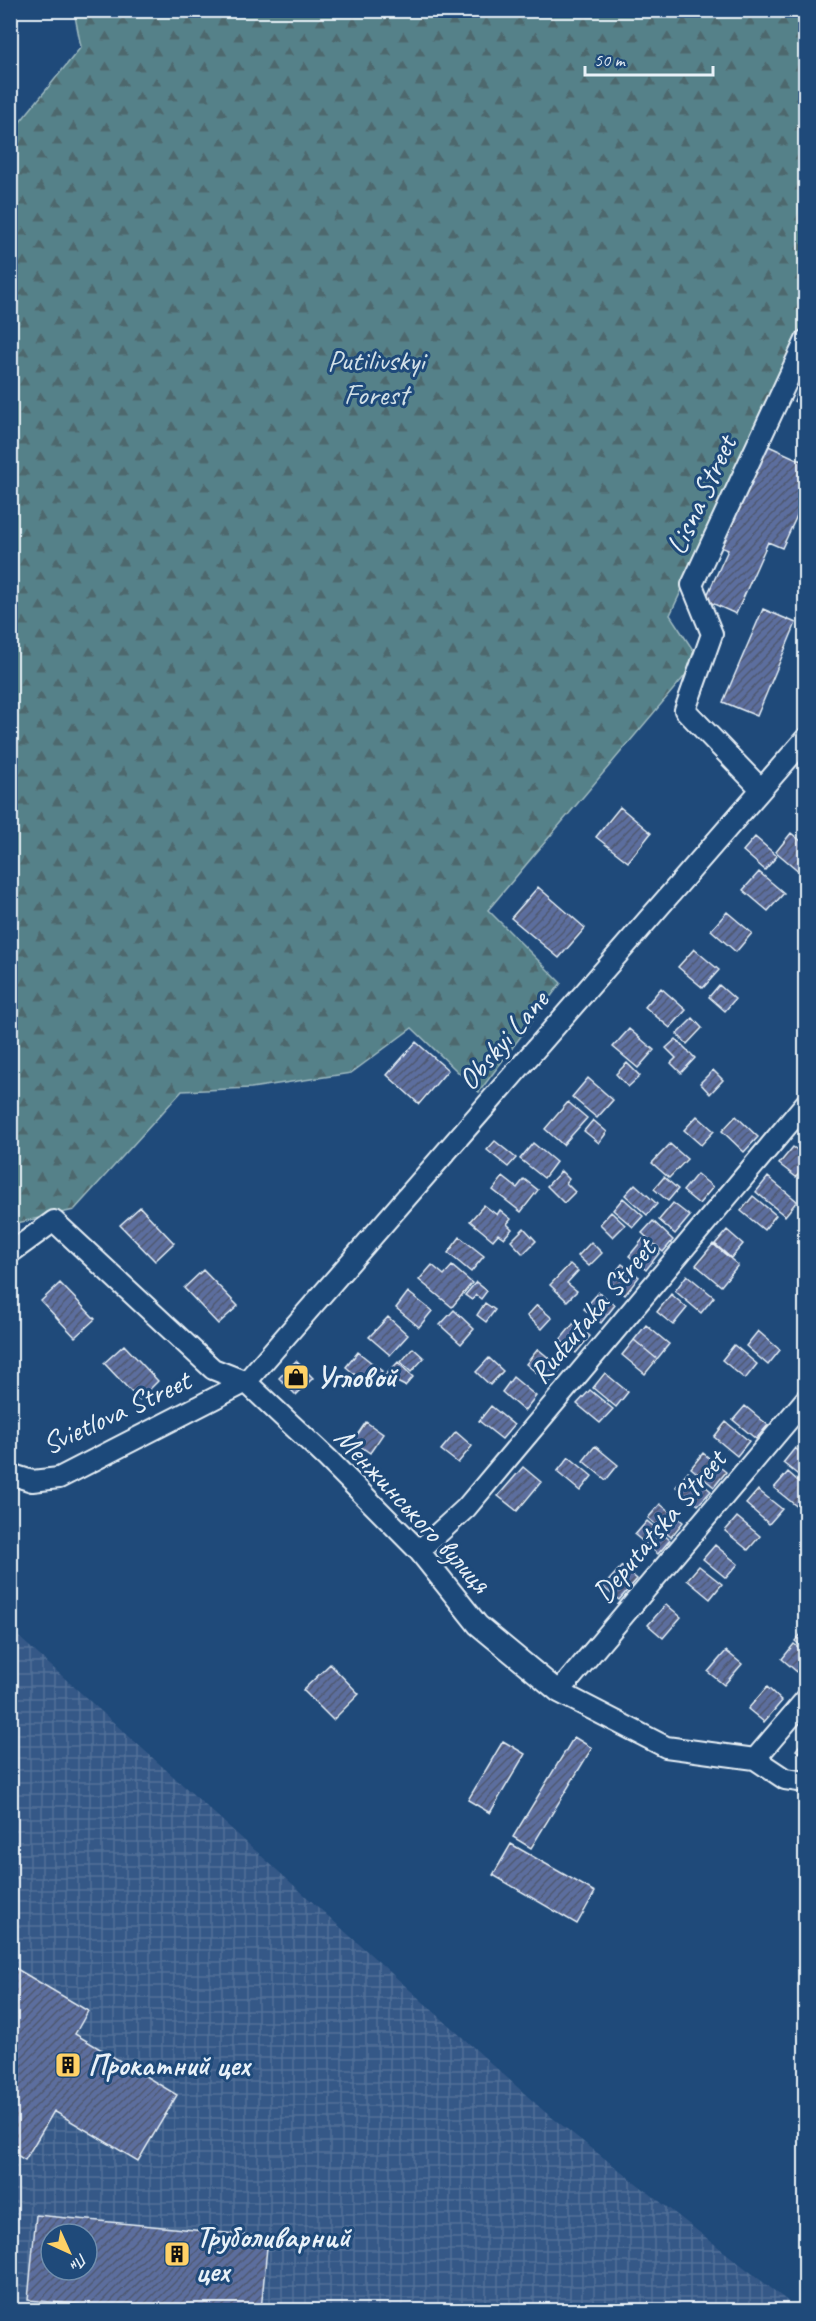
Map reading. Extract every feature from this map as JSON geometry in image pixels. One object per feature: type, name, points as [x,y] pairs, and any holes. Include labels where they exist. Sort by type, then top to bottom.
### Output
[{"type":"street","name":"Lisna Street","points":[[761,789],[685,710],[712,634],[692,585],[806,340]]},
{"type":"street","name":"Obskyi Lane","points":[[246,1382],[806,738]]},
{"type":"street","name":"Rudzutaka Street","points":[[419,1551],[466,1508],[806,1103]]},
{"type":"street","name":"Менжинського вулиця","points":[[10,1253],[54,1221],[213,1369],[246,1382],[327,1458],[419,1551],[478,1625],[559,1692],[666,1747],[755,1759]]},
{"type":"street","name":"Svietlova Street","points":[[10,1474],[32,1481],[58,1478],[246,1382]]},
{"type":"street","name":"Deputatska Street","points":[[559,1692],[806,1399]]},
{"type":"street","points":[[806,1699],[755,1759],[785,1779],[806,1782]]},
{"type":"shaded area","points":[[10,1629],[545,2112],[799,2310],[11,2310]]},
{"type":"green space","name":"Putilivskyi Forest","points":[[74,11],[805,11],[805,327],[670,615],[699,659],[488,910],[561,983],[479,1092],[412,1028],[351,1073],[251,1088],[182,1091],[74,1210],[17,1223],[11,1229],[11,133],[81,47]]},
{"type":"building","points":[[806,375],[806,406],[794,401]]},
{"type":"building","points":[[764,444],[806,463],[806,496],[782,548],[768,542],[736,614],[705,600],[728,550],[718,546]]},
{"type":"building","points":[[763,609],[796,623],[757,716],[723,702]]},
{"type":"building","points":[[620,807],[651,833],[628,862],[596,837]]},
{"type":"building","points":[[791,833],[806,845],[806,867],[801,873],[776,852]]},
{"type":"building","points":[[755,837],[777,856],[765,870],[743,851]]},
{"type":"building","points":[[759,872],[784,893],[768,911],[743,890]]},
{"type":"building","points":[[538,887],[585,928],[559,958],[511,918]]},
{"type":"building","points":[[727,912],[752,933],[736,952],[711,930]]},
{"type":"building","points":[[694,949],[719,970],[703,988],[678,967]]},
{"type":"building","points":[[719,985],[735,999],[725,1011],[709,997]]},
{"type":"building","points":[[661,988],[686,1010],[670,1028],[645,1007]]},
{"type":"building","points":[[693,1018],[702,1028],[687,1044],[677,1034]]},
{"type":"building","points":[[629,1029],[654,1050],[638,1068],[613,1047]]},
{"type":"building","points":[[676,1039],[695,1058],[681,1073],[671,1063],[676,1058],[666,1048]]},
{"type":"building","points":[[416,1042],[448,1070],[419,1104],[387,1075]]},
{"type":"building","points":[[627,1063],[640,1076],[628,1087],[616,1074]]},
{"type":"building","points":[[713,1070],[723,1080],[710,1094],[700,1083]]},
{"type":"building","points":[[588,1078],[613,1100],[597,1118],[572,1097]]},
{"type":"building","points":[[568,1102],[587,1118],[563,1145],[545,1129]]},
{"type":"building","points":[[697,1116],[714,1131],[701,1145],[684,1130]]},
{"type":"building","points":[[736,1116],[758,1137],[744,1152],[722,1131]]},
{"type":"building","points":[[593,1120],[607,1132],[599,1143],[584,1131]]},
{"type":"building","points":[[495,1141],[516,1158],[508,1167],[487,1150]]},
{"type":"building","points":[[533,1143],[556,1162],[544,1178],[520,1159]]},
{"type":"building","points":[[670,1144],[687,1159],[669,1178],[652,1163]]},
{"type":"building","points":[[793,1147],[806,1156],[806,1165],[796,1177],[779,1164]]},
{"type":"building","points":[[561,1171],[569,1179],[566,1183],[575,1192],[564,1203],[547,1186]]},
{"type":"building","points":[[697,1174],[713,1187],[699,1204],[683,1191]]},
{"type":"building","points":[[503,1177],[517,1188],[524,1179],[538,1190],[521,1212],[493,1190]]},
{"type":"building","points":[[664,1177],[678,1189],[668,1201],[654,1189]]},
{"type":"building","points":[[768,1177],[797,1201],[785,1216],[756,1192]]},
{"type":"building","points":[[635,1184],[657,1204],[647,1215],[625,1195]]},
{"type":"building","points":[[753,1196],[776,1215],[764,1230],[741,1211]]},
{"type":"building","points":[[623,1198],[643,1216],[633,1227],[613,1210]]},
{"type":"building","points":[[673,1203],[690,1216],[675,1234],[659,1220]]},
{"type":"building","points":[[484,1205],[497,1215],[500,1210],[511,1219],[507,1224],[512,1229],[504,1238],[498,1234],[493,1240],[470,1221]]},
{"type":"building","points":[[140,1207],[174,1243],[155,1261],[120,1225]]},
{"type":"building","points":[[611,1212],[625,1225],[613,1237],[600,1224]]},
{"type":"building","points":[[653,1221],[673,1240],[663,1252],[642,1233]]},
{"type":"building","points":[[524,1228],[536,1241],[523,1254],[511,1241]]},
{"type":"building","points":[[727,1230],[743,1244],[731,1258],[715,1244]]},
{"type":"building","points":[[460,1237],[484,1256],[471,1272],[448,1253]]},
{"type":"building","points":[[643,1239],[660,1252],[646,1270],[629,1256]]},
{"type":"building","points":[[591,1242],[602,1253],[589,1266],[578,1256]]},
{"type":"building","points":[[713,1244],[738,1265],[721,1286],[696,1265]]},
{"type":"building","points":[[570,1264],[578,1271],[567,1283],[577,1291],[567,1301],[550,1285]]},
{"type":"building","points":[[622,1264],[639,1277],[625,1295],[608,1281]]},
{"type":"building","points":[[432,1265],[444,1275],[452,1266],[472,1283],[452,1307],[419,1280]]},
{"type":"building","points":[[203,1270],[238,1306],[218,1324],[184,1288]]},
{"type":"building","points":[[687,1275],[714,1297],[701,1313],[675,1291]]},
{"type":"building","points":[[476,1282],[487,1291],[481,1299],[476,1295],[472,1300],[465,1295]]},
{"type":"building","points":[[60,1283],[95,1319],[75,1337],[41,1301]]},
{"type":"building","points":[[408,1292],[432,1311],[419,1327],[396,1308]]},
{"type":"building","points":[[599,1292],[615,1305],[601,1323],[584,1309]]},
{"type":"building","points":[[671,1294],[687,1308],[673,1325],[657,1312]]},
{"type":"building","points":[[485,1303],[495,1310],[486,1322],[477,1315]]},
{"type":"building","points":[[537,1305],[552,1318],[542,1329],[527,1316]]},
{"type":"building","points":[[454,1310],[474,1329],[461,1344],[440,1325]]},
{"type":"building","points":[[388,1317],[408,1335],[390,1355],[369,1337]]},
{"type":"building","points":[[574,1323],[590,1336],[576,1353],[560,1340]]},
{"type":"building","points":[[646,1325],[669,1344],[657,1359],[634,1340]]},
{"type":"building","points":[[758,1331],[780,1350],[768,1365],[746,1346]]},
{"type":"building","points":[[634,1340],[657,1359],[645,1374],[622,1355]]},
{"type":"building","points":[[124,1345],[158,1381],[139,1400],[104,1363]]},
{"type":"building","points":[[734,1345],[757,1364],[745,1379],[722,1360]]},
{"type":"building","points":[[413,1348],[424,1358],[411,1372],[401,1362]]},
{"type":"building","points":[[538,1349],[561,1368],[549,1383],[526,1364]]},
{"type":"building","points":[[358,1352],[382,1371],[369,1386],[346,1367]]},
{"type":"building","points":[[489,1358],[503,1371],[490,1385],[476,1372]]},
{"type":"building","points":[[296,1361],[313,1378],[296,1395],[279,1378]]},
{"type":"building","points":[[398,1362],[413,1377],[405,1386],[393,1380],[390,1383],[384,1377]]},
{"type":"building","points":[[605,1373],[628,1392],[616,1407],[593,1388]]},
{"type":"building","points":[[513,1377],[536,1396],[524,1411],[502,1392]]},
{"type":"building","points":[[590,1390],[613,1409],[600,1423],[577,1404]]},
{"type":"building","points":[[491,1406],[514,1425],[502,1439],[479,1421]]},
{"type":"building","points":[[745,1406],[768,1425],[756,1439],[733,1420]]},
{"type":"building","points":[[366,1422],[383,1434],[370,1453],[353,1441]]},
{"type":"building","points":[[726,1422],[749,1441],[737,1456],[714,1437]]},
{"type":"building","points":[[456,1432],[472,1446],[458,1463],[441,1450]]},
{"type":"building","points":[[595,1446],[618,1465],[606,1480],[583,1461]]},
{"type":"building","points":[[795,1448],[806,1457],[806,1481],[783,1463]]},
{"type":"building","points":[[703,1453],[726,1472],[714,1487],[691,1468]]},
{"type":"building","points":[[569,1457],[592,1476],[580,1491],[557,1472]]},
{"type":"building","points":[[523,1467],[541,1482],[517,1511],[498,1496]]},
{"type":"building","points":[[688,1472],[711,1491],[698,1505],[676,1487]]},
{"type":"building","points":[[788,1472],[806,1488],[805,1513],[774,1488]]},
{"type":"building","points":[[758,1490],[782,1509],[769,1524],[746,1504]]},
{"type":"building","points":[[660,1504],[683,1522],[671,1537],[648,1518]]},
{"type":"building","points":[[737,1517],[760,1536],[748,1550],[725,1531]]},
{"type":"building","points":[[647,1521],[670,1540],[658,1554],[635,1535]]},
{"type":"building","points":[[715,1545],[738,1564],[726,1578],[703,1559]]},
{"type":"building","points":[[622,1566],[637,1579],[619,1600],[603,1587]]},
{"type":"building","points":[[699,1566],[722,1584],[710,1599],[687,1580]]},
{"type":"building","points":[[666,1604],[681,1617],[663,1638],[648,1625]]},
{"type":"building","points":[[806,1629],[806,1650],[795,1641]]},
{"type":"building","points":[[794,1644],[806,1653],[803,1677],[782,1659]]},
{"type":"building","points":[[726,1651],[742,1664],[724,1685],[708,1672]]},
{"type":"building","points":[[330,1664],[359,1694],[333,1720],[303,1690]]},
{"type":"building","points":[[767,1687],[782,1701],[764,1722],[748,1709]]},
{"type":"building","points":[[574,1737],[592,1748],[531,1848],[513,1837]]},
{"type":"building","points":[[806,1737],[806,1757],[796,1750]]},
{"type":"building","points":[[503,1741],[525,1754],[490,1813],[468,1800]]},
{"type":"building","points":[[511,1844],[595,1892],[577,1924],[493,1875]]},
{"type":"building","name":"Прокатний цех","points":[[10,1965],[88,2011],[75,2034],[177,2095],[138,2161],[54,2111],[25,2160],[10,2151]]},
{"type":"building","name":"Труболиварний цех","points":[[36,2215],[268,2237],[261,2310],[139,2310],[28,2300]]},
{"type":"place","name":"Угловой","points":[[296,1377]]},
{"type":"place","name":"Прокатний цех","points":[[68,2065]]},
{"type":"place","name":"Труболиварний цех","points":[[177,2254]]}]
